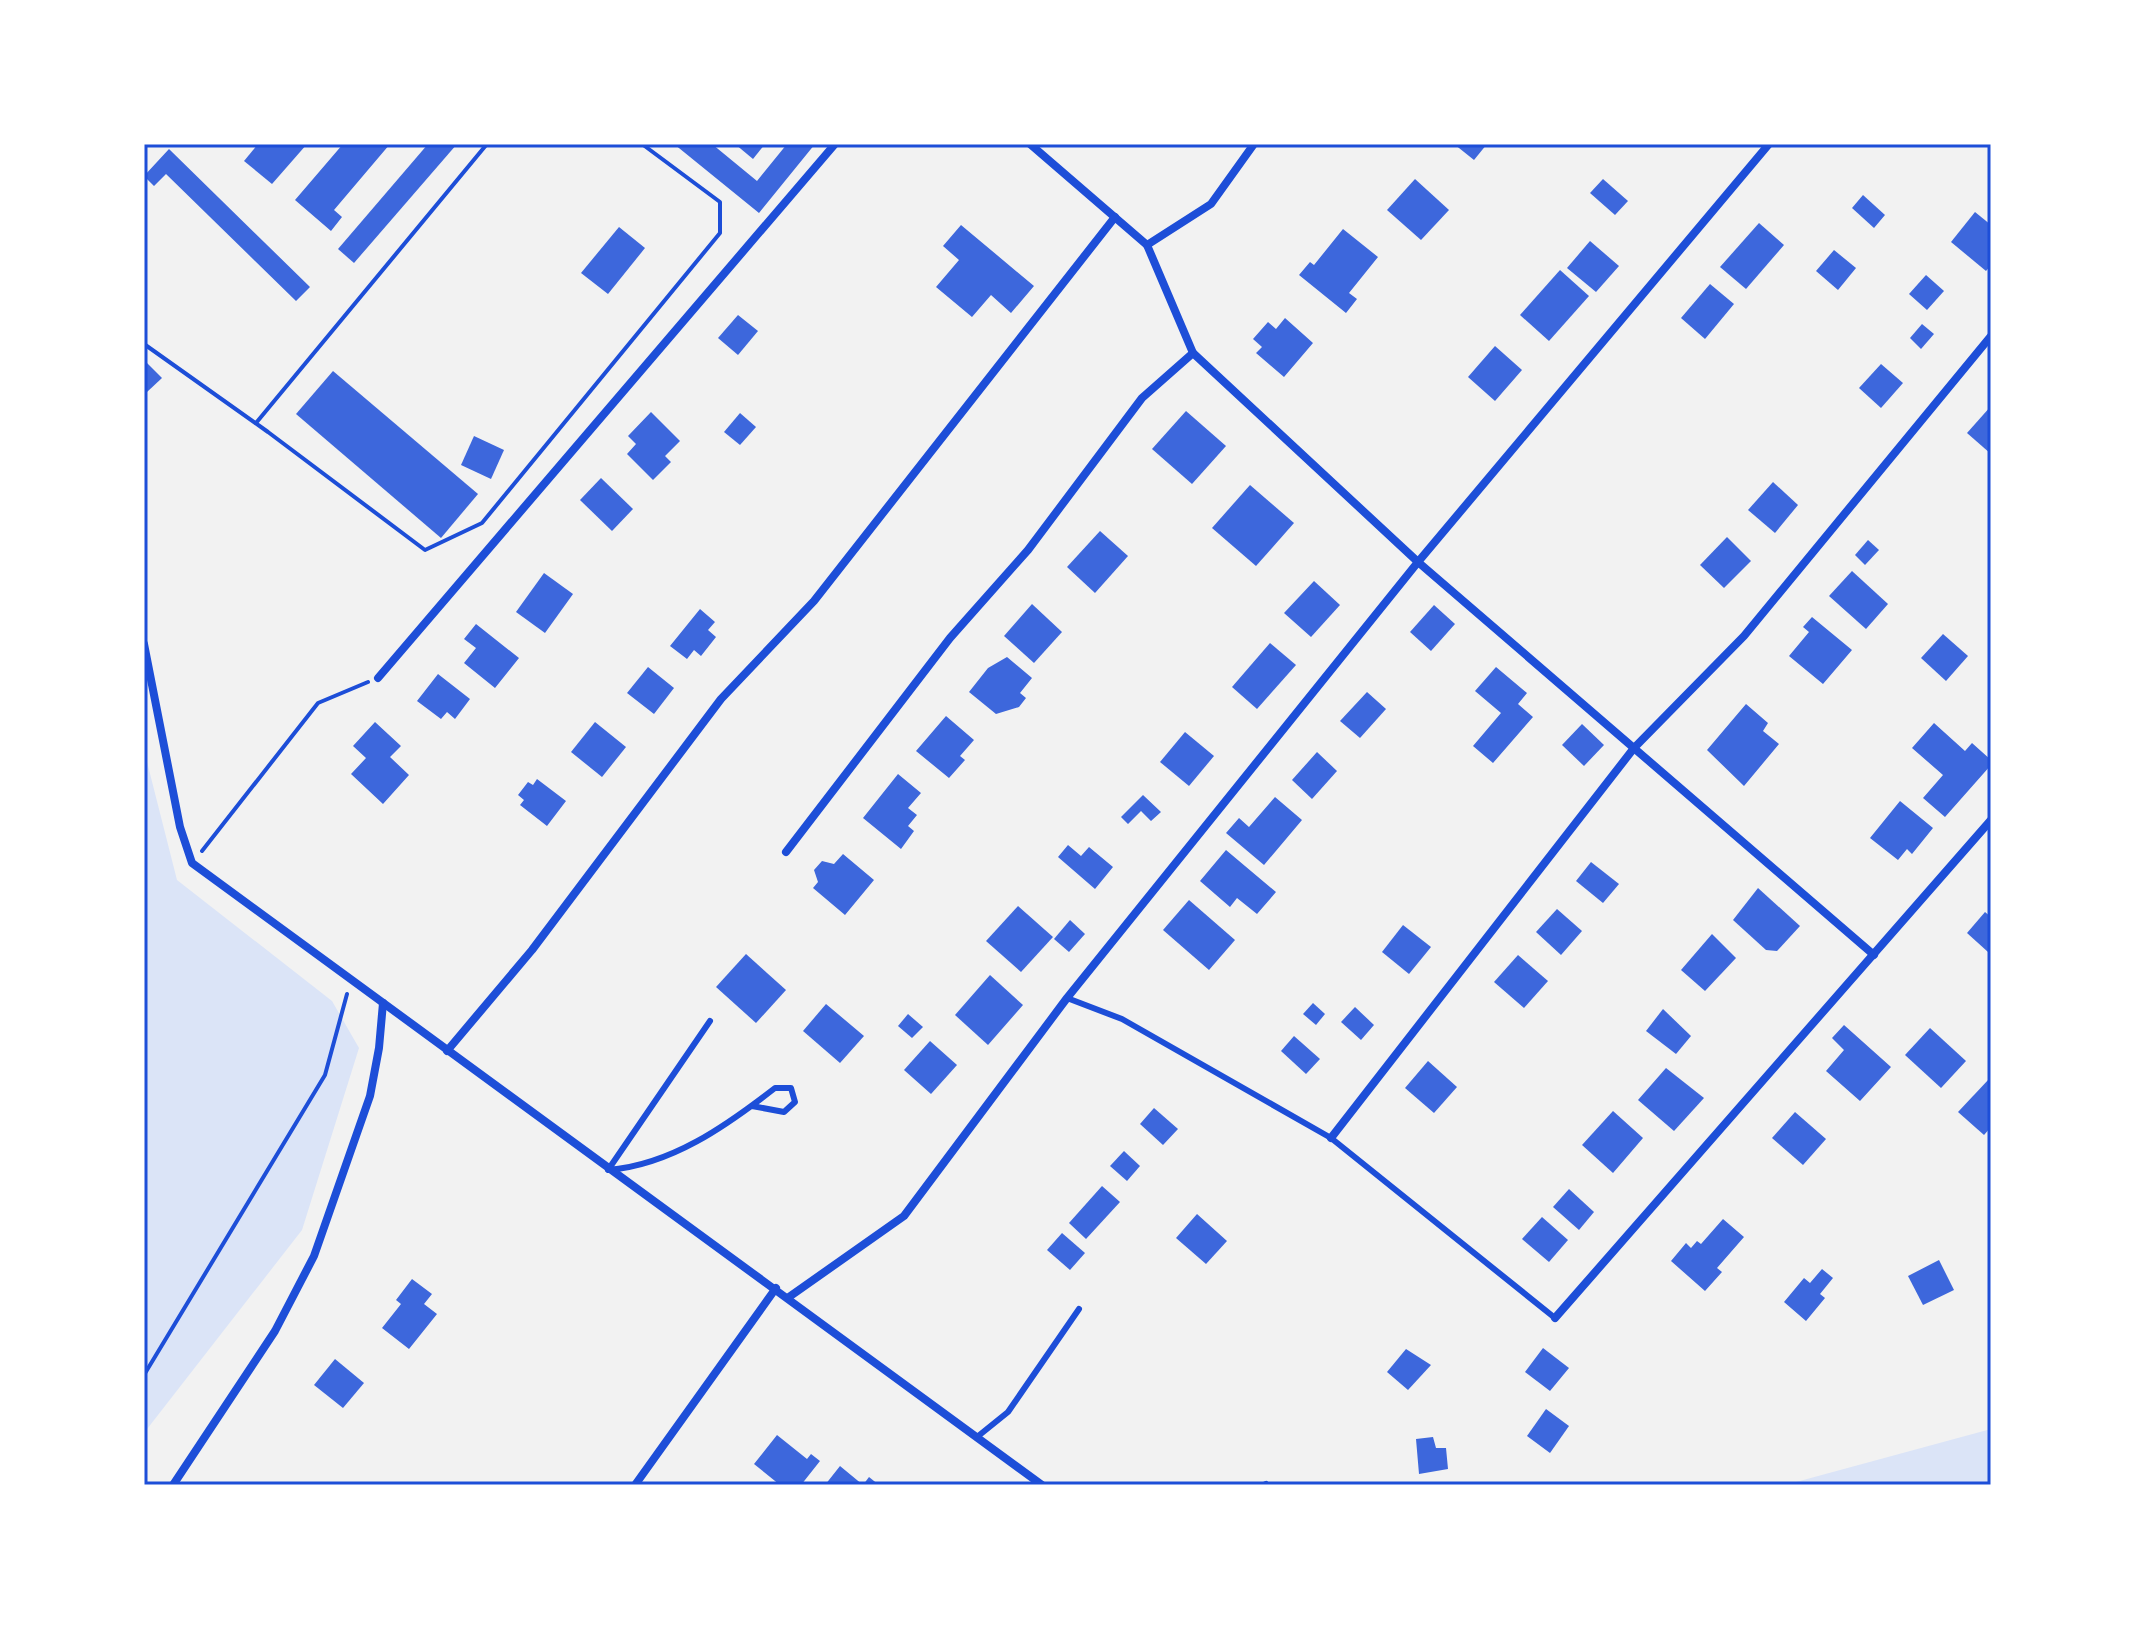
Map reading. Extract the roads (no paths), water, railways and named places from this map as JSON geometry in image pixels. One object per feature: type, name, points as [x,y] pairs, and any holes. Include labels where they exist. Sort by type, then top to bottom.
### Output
[{"type":"street","points":[[378,678],[835,144]]},
{"type":"street","points":[[1030,144],[1147,245],[1193,353],[1418,562],[1874,955]]},
{"type":"street","points":[[1147,245],[1211,204],[1254,144]]},
{"type":"street","points":[[789,1297],[904,1216],[1067,998],[1418,562],[1503,465],[1769,144]]},
{"type":"street","points":[[447,1051],[532,950],[721,699],[814,601],[1115,217]]},
{"type":"street","points":[[1331,1138],[1634,748],[1744,636],[1991,336]]},
{"type":"street","points":[[786,852],[950,638],[1028,550],[1142,398],[1193,353]]},
{"type":"street","points":[[144,644],[180,827],[192,863],[1042,1485]]},
{"type":"street","points":[[1555,1318],[1991,820]]},
{"type":"street","points":[[173,1485],[275,1331],[314,1256],[370,1096],[383,1003]]},
{"type":"street","points":[[635,1485],[776,1288]]},
{"type":"lane","points":[[1067,998],[1122,1019],[1331,1138],[1555,1318]]},
{"type":"lane","points":[[608,1170],[710,1021]]},
{"type":"lane","points":[[608,1170],[641,1167],[666,1158],[752,1106],[775,1088],[791,1088],[795,1102],[784,1112],[752,1106]]},
{"type":"lane","points":[[977,1437],[1008,1412],[1079,1309]]}]
